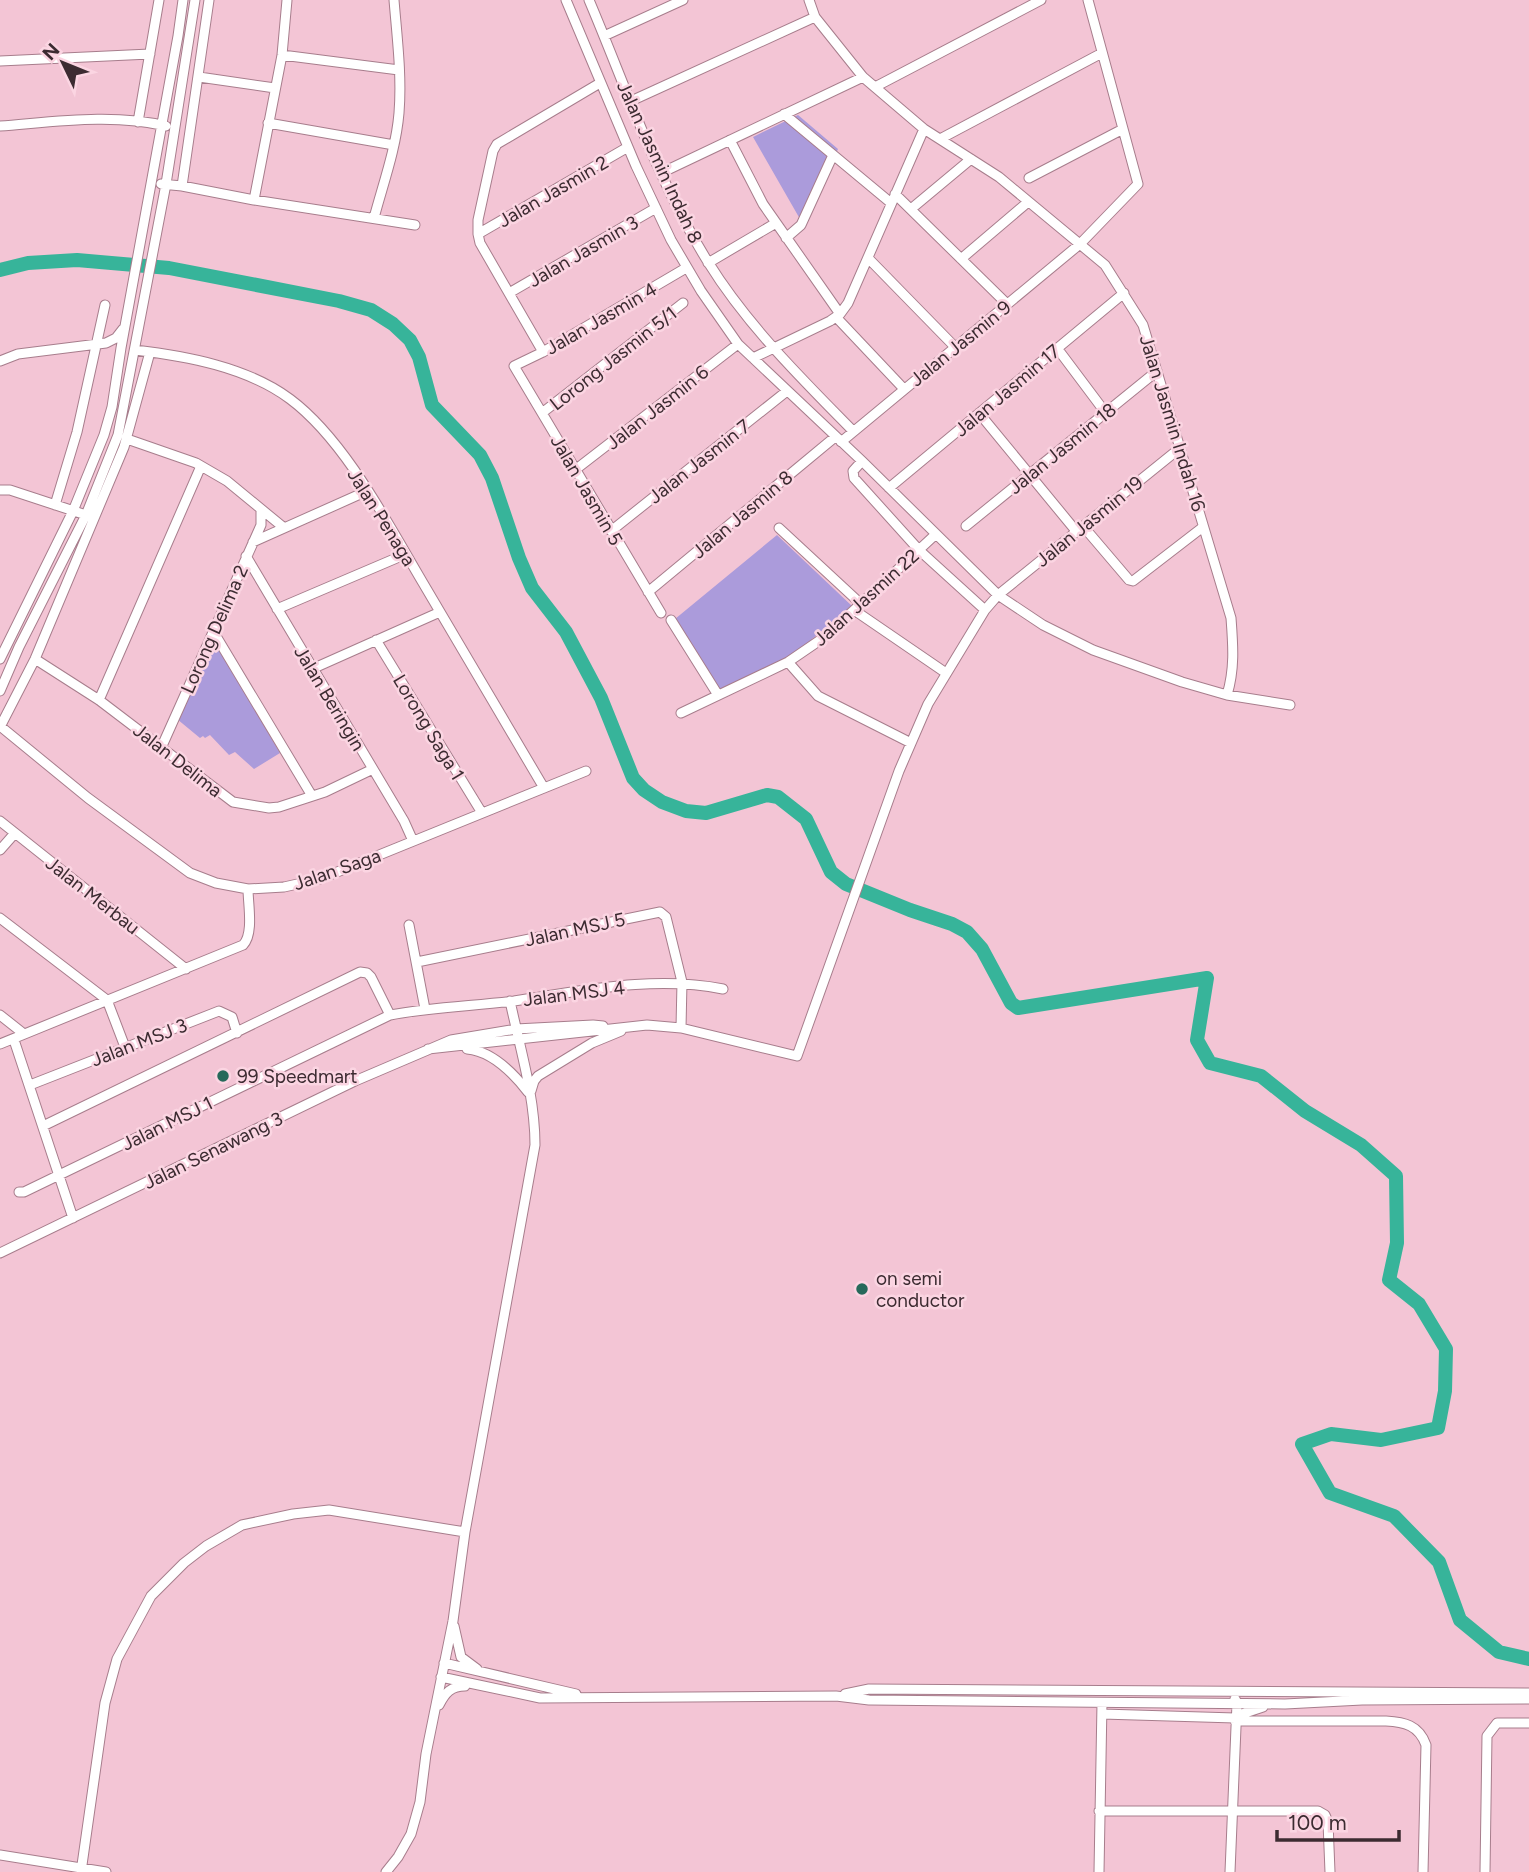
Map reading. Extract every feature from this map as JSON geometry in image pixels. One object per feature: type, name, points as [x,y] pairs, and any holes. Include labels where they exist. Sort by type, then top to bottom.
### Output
[{"type":"street","points":[[138,122],[159,0]]},
{"type":"street","points":[[0,659],[73,511],[104,435],[112,407],[183,0]]},
{"type":"street","points":[[0,691],[86,515],[118,435],[166,184],[195,0]]},
{"type":"street","points":[[182,186],[209,0]]},
{"type":"street","points":[[254,200],[282,55],[287,0]]},
{"type":"street","points":[[374,218],[394,145],[399,114],[394,0]]},
{"type":"street","points":[[566,0],[656,208],[687,268],[738,344],[863,461],[998,595],[1043,625],[1093,650],[1182,682],[1227,695],[1290,705]]},
{"type":"street","name":"Jalan Jasmin Indah 8","points":[[589,0],[661,173],[708,263],[773,349],[853,431]]},
{"type":"street","points":[[604,36],[683,0]]},
{"type":"street","name":"Jalan Jasmin Indah 16","points":[[809,0],[815,17],[863,77],[924,129],[971,159],[1080,244],[1105,265],[1125,293],[1143,325],[1231,618],[1233,675],[1227,695]]},
{"type":"street","points":[[875,87],[1041,0]]},
{"type":"street","points":[[1029,178],[1123,129],[1088,0]]},
{"type":"street","points":[[631,101],[815,17]]},
{"type":"street","points":[[940,139],[1102,52]]},
{"type":"street","points":[[0,61],[150,54]]},
{"type":"street","points":[[282,55],[399,70]]},
{"type":"street","points":[[199,77],[275,88]]},
{"type":"street","points":[[661,173],[863,77]]},
{"type":"street","points":[[543,352],[480,243],[478,220],[493,151],[497,144],[600,83]]},
{"type":"street","points":[[784,114],[833,155],[911,209],[1007,304]]},
{"type":"street","points":[[0,126],[83,120],[138,122],[174,129]]},
{"type":"street","points":[[268,124],[394,145]]},
{"type":"street","points":[[753,358],[838,316],[848,303],[924,129]]},
{"type":"street","name":"Jalan Jasmin 9","points":[[838,439],[853,431],[904,390],[1080,244],[1139,184],[1123,129]]},
{"type":"street","points":[[730,140],[764,204],[838,316],[904,390]]},
{"type":"street","name":"Jalan Jasmin 2","points":[[478,234],[628,147]]},
{"type":"street","points":[[786,238],[801,225],[833,155]]},
{"type":"street","points":[[911,209],[971,159]]},
{"type":"street","points":[[139,251],[156,189],[166,184],[415,225]]},
{"type":"street","points":[[961,259],[1028,202]]},
{"type":"street","name":"Jalan Jasmin 3","points":[[509,293],[656,208]]},
{"type":"street","points":[[708,263],[776,223]]},
{"type":"street","points":[[868,257],[955,347]]},
{"type":"street","name":"Jalan Jasmin 4","points":[[514,366],[543,352],[687,268]]},
{"type":"street","name":"Jalan Jasmin 17","points":[[889,488],[1125,293]]},
{"type":"street","name":"Lorong Jasmin 5/1","points":[[542,413],[683,303]]},
{"type":"street","points":[[55,505],[77,432],[104,305]]},
{"type":"street","points":[[0,361],[18,354],[111,341],[125,327]]},
{"type":"street","name":"Jalan Jasmin 6","points":[[575,470],[738,344]]},
{"type":"street","points":[[96,345],[108,348],[118,363]]},
{"type":"street","points":[[1057,348],[1105,412]]},
{"type":"street","name":"Jalan Penaga","points":[[135,350],[200,362],[238,373],[279,392],[307,413],[327,435],[367,491],[544,788]]},
{"type":"street","points":[[0,727],[35,659],[127,439],[150,352]]},
{"type":"street","name":"Jalan Jasmin 5","points":[[514,366],[661,613]]},
{"type":"street","name":"Jalan Jasmin 18","points":[[966,526],[1157,370]]},
{"type":"street","name":"Jalan Jasmin 7","points":[[611,531],[787,391]]},
{"type":"street","points":[[979,414],[1029,475],[1129,580],[1133,581],[1203,527]]},
{"type":"street","points":[[127,439],[201,466],[227,481],[283,527]]},
{"type":"street","name":"Jalan Jasmin 8","points":[[648,592],[838,439]]},
{"type":"street","name":"Jalan Jasmin 19","points":[[681,1028],[797,1056],[911,743],[928,704],[985,610],[998,595],[1180,448]]},
{"type":"street","points":[[863,461],[853,471],[854,478],[919,550],[985,610]]},
{"type":"street","points":[[99,700],[201,466]]},
{"type":"street","points":[[0,490],[10,490],[86,515]]},
{"type":"street","points":[[253,542],[367,491]]},
{"type":"street","name":"Lorong Delima 2","points":[[162,746],[261,525],[261,511]]},
{"type":"street","points":[[779,528],[858,607],[946,673]]},
{"type":"street","name":"Jalan Jasmin 22","points":[[681,713],[788,662],[826,636],[936,534]]},
{"type":"street","points":[[277,609],[406,554]]},
{"type":"street","name":"Jalan Beringin","points":[[246,556],[404,821],[413,841]]},
{"type":"street","points":[[312,669],[440,612]]},
{"type":"street","points":[[671,620],[718,695]]},
{"type":"street","points":[[213,631],[312,796]]},
{"type":"street","name":"Lorong Saga 1","points":[[376,640],[482,813]]},
{"type":"street","name":"Jalan Delima","points":[[35,659],[99,700],[233,802],[279,807],[312,796],[373,769]]},
{"type":"street","points":[[788,662],[818,696],[911,743]]},
{"type":"street","name":"Jalan Saga","points":[[0,727],[96,804],[190,873],[216,883],[248,889],[284,887],[320,879],[586,771]]},
{"type":"street","name":"Jalan Merbau","points":[[0,821],[186,969]]},
{"type":"street","points":[[0,850],[15,833]]},
{"type":"street","points":[[0,1044],[243,945],[247,941],[248,889]]},
{"type":"street","name":"Jalan MSJ 5","points":[[417,962],[660,912],[666,917],[682,982]]},
{"type":"street","points":[[0,918],[107,1000],[125,1047]]},
{"type":"street","points":[[409,925],[425,1009]]},
{"type":"street","points":[[43,1125],[360,972],[371,977],[390,1015]]},
{"type":"street","points":[[612,1028],[647,1025],[681,1028],[682,982]]},
{"type":"street","name":"Jalan MSJ 4","points":[[390,1015],[510,1001],[605,986],[682,982],[723,989]]},
{"type":"street","points":[[386,1872],[411,1834],[420,1802],[426,1754],[453,1621],[465,1532],[535,1145],[530,1094],[510,1001]]},
{"type":"street","name":"Jalan MSJ 3","points":[[30,1085],[219,1011],[232,1017],[237,1032]]},
{"type":"street","points":[[0,1015],[24,1034]]},
{"type":"street","name":"Jalan MSJ 1","points":[[19,1192],[58,1176],[390,1015]]},
{"type":"street","name":"Jalan Senawang 3","points":[[0,1253],[355,1081],[451,1040],[516,1029],[593,1025],[612,1028]]},
{"type":"street","points":[[530,1094],[538,1076],[592,1043],[627,1028],[647,1025]]},
{"type":"street","name":"Jalan Senawang 3","points":[[428,1049],[612,1028]]},
{"type":"street","points":[[15,1043],[73,1218]]},
{"type":"street","points":[[452,1047],[474,1049],[488,1057],[515,1076],[530,1094]]},
{"type":"street","points":[[81,1871],[105,1703],[117,1659],[151,1596],[184,1563],[206,1546],[243,1525],[293,1514],[329,1510],[465,1532]]},
{"type":"street","points":[[453,1621],[461,1657],[486,1675]]},
{"type":"street","points":[[443,1663],[592,1698]]},
{"type":"street","points":[[441,1677],[541,1698],[836,1696],[869,1700],[1285,1704],[1362,1700],[1529,1699]]},
{"type":"street","points":[[434,1712],[445,1693],[452,1688],[461,1685],[498,1690]]},
{"type":"street","points":[[836,1696],[869,1689],[1227,1694],[1237,1703],[1230,1872]]},
{"type":"street","points":[[1144,1692],[1236,1689],[1529,1693]]},
{"type":"street","points":[[1237,1703],[1250,1694],[1331,1691]]},
{"type":"street","points":[[1099,1872],[1102,1703]]},
{"type":"street","points":[[1193,1703],[1225,1707],[1236,1718]]},
{"type":"street","points":[[1236,1718],[1248,1710],[1285,1704]]},
{"type":"street","points":[[1102,1714],[1404,1722],[1418,1730],[1426,1745],[1423,1872]]},
{"type":"street","points":[[1485,1872],[1487,1736],[1497,1723],[1529,1723]]},
{"type":"street","points":[[1099,1811],[1312,1810],[1325,1815],[1328,1822],[1329,1872]]},
{"type":"street","points":[[0,1855],[81,1871],[106,1872]]},
{"type":"shaded area","points":[[798,115],[838,149],[804,226],[753,137]]},
{"type":"shaded area","points":[[777,535],[852,606],[788,659],[720,691],[675,619]]},
{"type":"shaded area","points":[[212,636],[280,753],[254,769],[235,752],[229,755],[210,735],[200,738],[177,719]]},
{"type":"waterway","points":[[0,270],[28,263],[77,260],[169,268],[339,301],[371,310],[393,324],[410,340],[419,357],[432,405],[480,455],[492,478],[532,588],[566,632],[601,698],[633,778],[644,790],[662,802],[686,811],[706,813],[767,795],[778,797],[806,819],[831,872],[846,884],[967,932],[982,949],[1011,1003],[1018,1008],[1207,978],[1197,1040],[1210,1063],[1261,1076],[1305,1111],[1361,1145],[1396,1176],[1397,1243],[1389,1280],[1419,1304],[1446,1349],[1445,1391],[1438,1428],[1381,1440],[1331,1434],[1302,1444],[1330,1493],[1394,1516],[1439,1562],[1460,1620],[1499,1652],[1529,1659]]},
{"type":"place","name":"99 Speedmart","points":[[223,1076]]},
{"type":"place","name":"on semi conductor","points":[[862,1289]]}]
